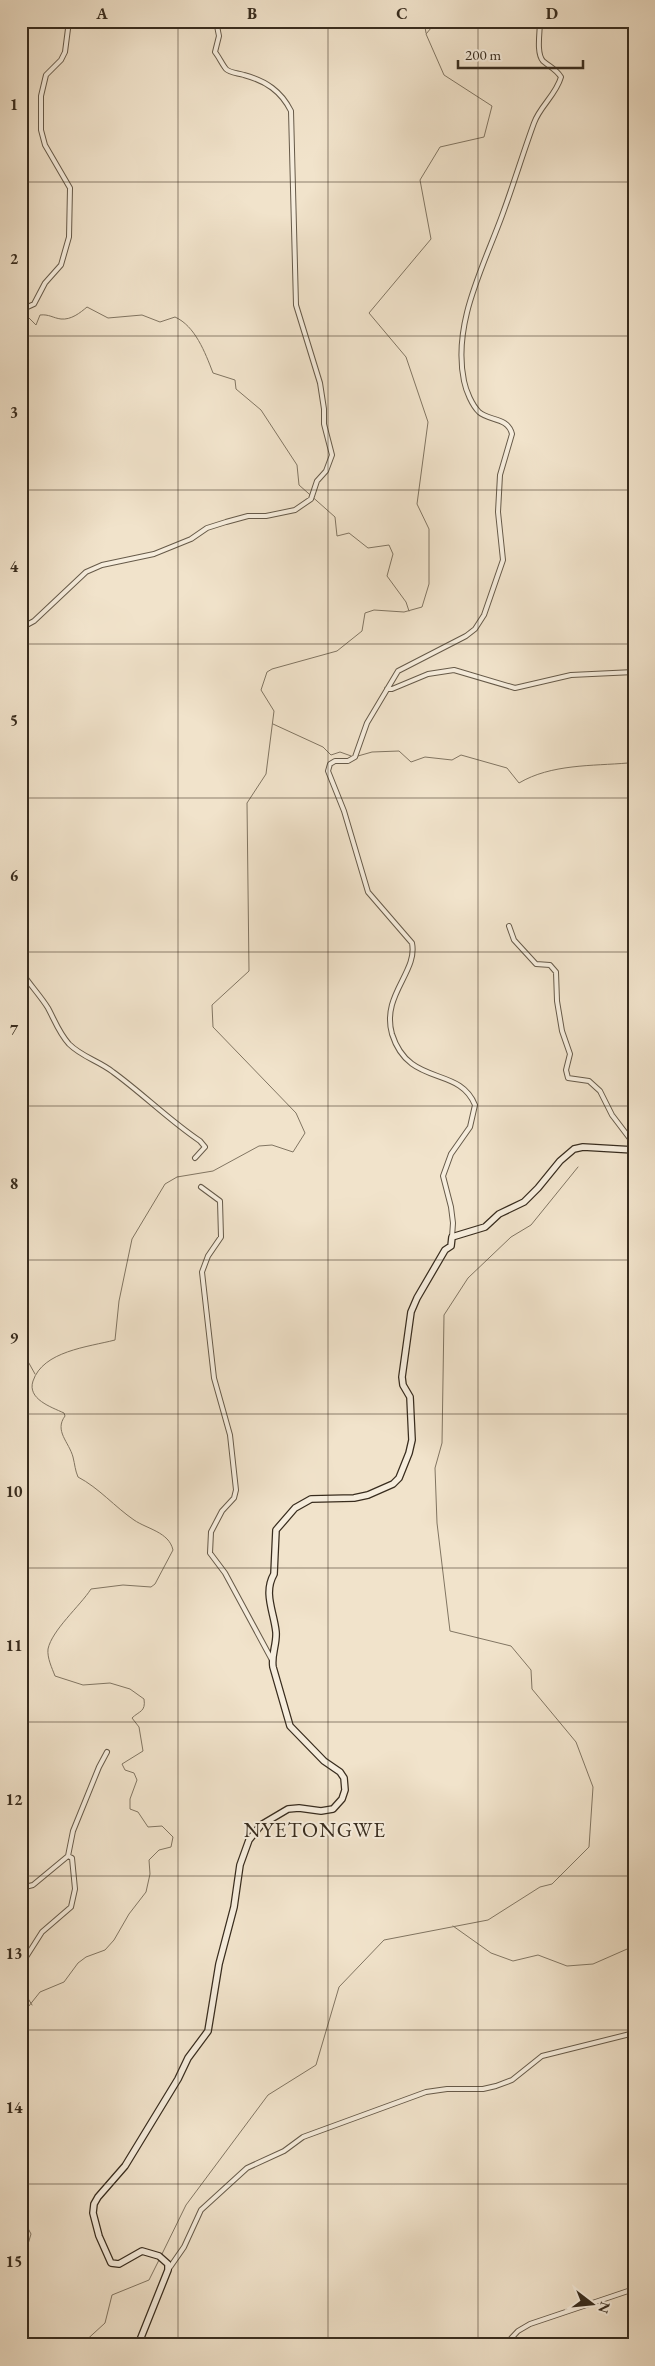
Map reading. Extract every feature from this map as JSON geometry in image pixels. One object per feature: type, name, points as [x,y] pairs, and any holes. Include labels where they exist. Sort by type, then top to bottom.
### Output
[{"type":"street","points":[[21,310],[34,304],[45,283],[61,265],[69,237],[70,188],[45,145],[41,130],[41,96],[46,76],[61,60],[65,52],[69,21]]},
{"type":"street","points":[[21,628],[34,620],[75,580],[94,569],[154,554],[191,539],[207,528],[226,522],[248,516],[266,516],[295,510],[311,499],[317,481],[322,478],[330,465],[331,448],[324,424],[320,383],[296,306],[291,111],[284,97],[271,86],[261,80],[225,68],[215,52],[219,36],[216,21]]},
{"type":"street","points":[[272,1660],[276,1632],[269,1604],[271,1579],[274,1574],[276,1530],[286,1516],[306,1500],[368,1495],[393,1484],[399,1478],[410,1454],[412,1440],[410,1397],[403,1385],[402,1377],[411,1312],[445,1250],[451,1246],[453,1223],[451,1206],[443,1176],[451,1154],[470,1127],[475,1105],[468,1092],[455,1082],[414,1068],[407,1060],[393,1035],[390,1025],[392,1000],[410,964],[413,953],[412,943],[368,892],[344,811],[328,771],[330,764],[348,762],[354,757],[367,722],[387,688],[404,667],[426,658],[475,629],[484,615],[503,560],[498,512],[500,475],[512,434],[511,429],[504,422],[479,412],[471,401],[464,382],[462,351],[467,310],[534,122],[561,77],[556,69],[543,61],[540,55],[540,21]]},
{"type":"street","points":[[387,688],[392,690],[428,674],[454,670],[515,688],[571,675],[634,672]]},
{"type":"street","points":[[509,926],[514,940],[536,964],[550,965],[556,972],[556,1001],[562,1031],[570,1054],[566,1070],[568,1078],[589,1081],[600,1092],[616,1121],[634,1144]]},
{"type":"street","points":[[21,971],[48,1008],[58,1031],[70,1044],[83,1056],[116,1074],[145,1100],[161,1109],[200,1141],[205,1147],[195,1158]]},
{"type":"street","points":[[452,1237],[485,1227],[500,1214],[524,1202],[560,1161],[574,1149],[583,1147],[634,1150]]},
{"type":"street","points":[[21,1161],[24,1186],[21,1199]]},
{"type":"street","points":[[168,2270],[168,2264],[163,2258],[147,2252],[137,2252],[119,2264],[110,2262],[99,2236],[93,2213],[95,2201],[125,2166],[178,2079],[188,2058],[208,2031],[220,1964],[234,1907],[240,1865],[250,1840],[261,1826],[288,1809],[299,1808],[321,1811],[333,1809],[342,1799],[345,1790],[344,1778],[340,1772],[324,1761],[290,1726],[272,1660],[225,1573],[210,1553],[212,1532],[222,1511],[234,1498],[236,1490],[230,1435],[214,1378],[202,1272],[208,1256],[221,1237],[220,1202],[201,1187]]},
{"type":"street","points":[[21,1888],[33,1886],[68,1856],[73,1831],[107,1752]]},
{"type":"street","points":[[21,1965],[42,1932],[71,1907],[75,1889],[72,1858],[68,1856]]},
{"type":"street","points":[[138,2345],[168,2270],[184,2247],[201,2210],[247,2168],[284,2151],[303,2137],[426,2092],[447,2089],[483,2090],[512,2080],[542,2056],[634,2034]]},
{"type":"street","points":[[505,2345],[518,2331],[530,2324],[634,2289]]},
{"type":"waterway","points":[[424,21],[426,33]]},
{"type":"waterway","points":[[21,2016],[40,1992],[64,1982],[78,1963],[86,1957],[105,1950],[114,1940],[129,1914],[146,1892],[150,1874],[149,1860],[159,1850],[171,1847],[173,1837],[162,1826],[148,1827],[138,1812],[130,1809],[130,1799],[137,1780],[134,1773],[125,1770],[122,1764],[143,1751],[139,1727],[132,1718],[143,1709],[144,1699],[130,1689],[110,1683],[83,1685],[55,1676],[48,1652],[60,1626],[91,1589],[123,1585],[151,1587],[155,1584],[173,1550],[171,1544],[162,1535],[134,1520],[78,1477],[73,1457],[62,1432],[61,1427],[65,1416],[64,1413],[41,1402],[33,1393],[33,1381],[38,1371],[56,1357],[80,1348],[115,1340],[119,1301],[132,1239],[165,1184],[177,1177],[213,1171],[259,1146],[272,1145],[293,1152],[305,1133],[296,1113],[213,1027],[212,1005],[249,971],[247,803],[266,774],[274,711],[261,690],[267,672],[337,651],[362,631],[365,613],[374,610],[404,612],[422,607],[429,584],[429,529],[417,504],[428,422],[406,357],[369,313],[431,239],[420,180],[440,147],[484,137],[492,106],[444,75],[426,34],[437,21]]},
{"type":"waterway","points":[[21,298],[22,307]]},
{"type":"waterway","points":[[22,311],[36,325],[40,315],[65,319],[75,316],[87,307],[108,318],[142,315],[160,322],[175,317],[182,321],[194,333],[213,373],[235,380],[236,389],[261,410],[297,465],[299,485],[335,517],[337,536],[349,533],[368,548],[389,545],[393,554],[387,576],[406,602],[409,611]]},
{"type":"waterway","points":[[273,724],[323,747],[331,755],[340,752],[354,757]]},
{"type":"waterway","points":[[358,756],[372,752],[399,751],[411,762],[425,757],[452,760],[461,755],[507,768],[519,783],[544,772],[572,767],[628,763],[634,770]]},
{"type":"waterway","points":[[162,2254],[186,2205],[268,2095],[316,2065],[339,1987],[384,1940],[488,1920],[540,1887],[552,1884],[589,1847],[593,1787],[576,1742],[532,1689],[531,1670],[511,1646],[450,1631],[437,1523],[435,1468],[442,1443],[444,1315],[468,1278],[511,1237],[531,1225],[578,1167]]},
{"type":"waterway","points":[[21,1349],[35,1374]]},
{"type":"waterway","points":[[453,1926],[491,1953],[513,1961],[538,1955],[567,1966],[593,1964],[634,1946]]},
{"type":"waterway","points":[[21,1987],[32,2005]]},
{"type":"waterway","points":[[21,2215],[31,2234],[21,2268]]},
{"type":"waterway","points":[[81,2345],[105,2323],[112,2295],[149,2280],[159,2260]]},
{"type":"district","name":"NYETONGWE","points":[[315,1829]]}]
